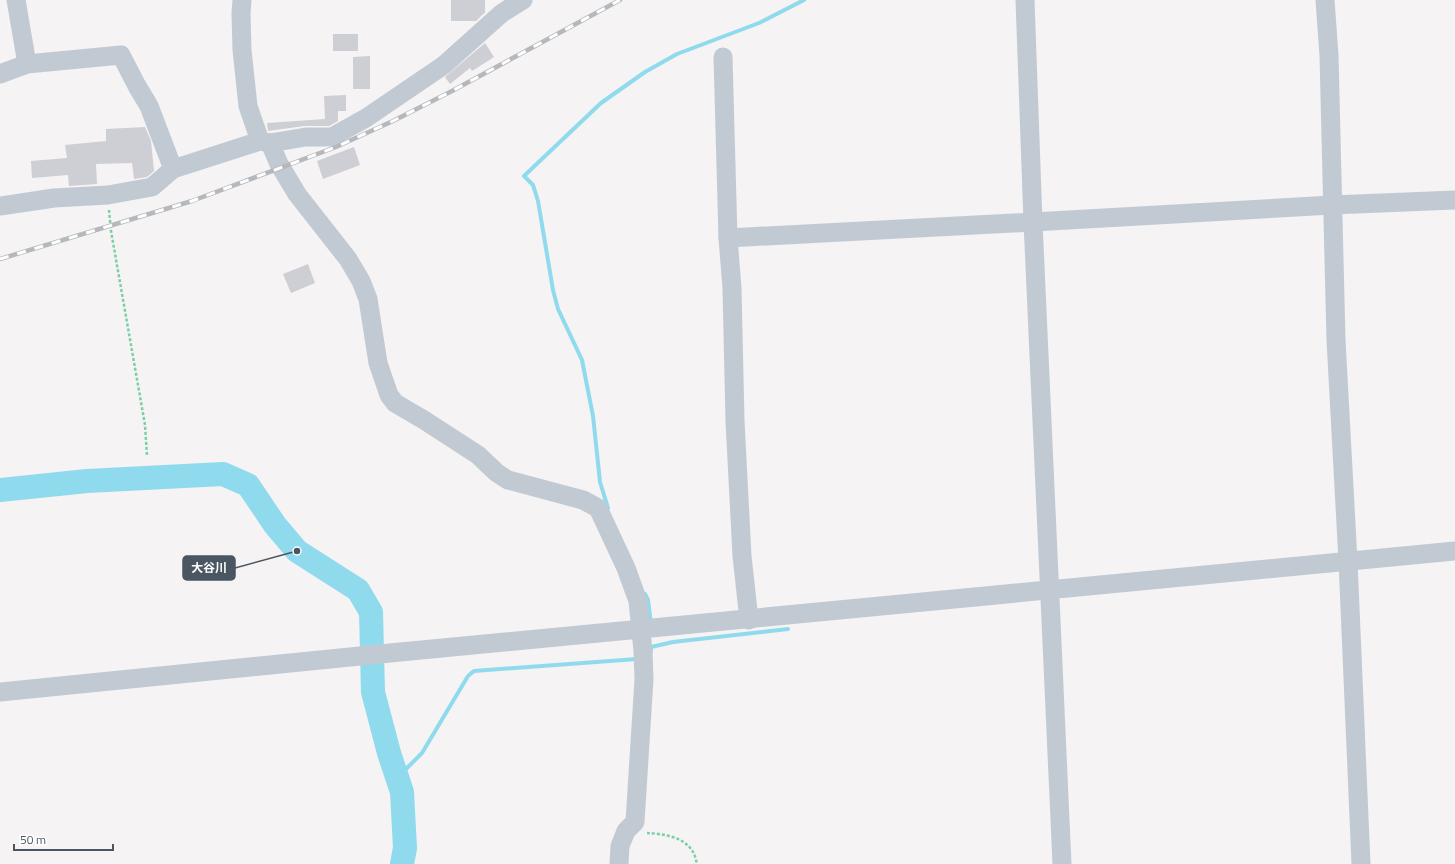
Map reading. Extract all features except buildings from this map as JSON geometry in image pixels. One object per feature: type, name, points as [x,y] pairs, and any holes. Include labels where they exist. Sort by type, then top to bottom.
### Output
[{"type":"street","points":[[16,0],[27,64]]},
{"type":"street","points":[[242,0],[242,50],[248,106],[265,142],[297,194],[348,259],[361,281],[368,298],[378,363],[389,395],[395,403],[478,455],[497,473],[508,480],[583,500],[598,508],[626,568],[648,629],[644,660],[635,822],[626,831],[620,846],[619,864]]},
{"type":"street","points":[[0,206],[54,198],[108,195],[152,187],[173,169],[265,142],[306,137],[332,137],[366,118],[444,65],[502,13],[523,0]]},
{"type":"street","points":[[1025,0],[1033,222],[1062,864]]},
{"type":"street","points":[[1325,0],[1328,55],[1336,340],[1348,561],[1361,864]]},
{"type":"street","points":[[0,74],[27,64],[121,55],[149,106],[173,169]]},
{"type":"street","points":[[723,58],[728,238],[732,288],[735,420],[742,556],[749,620]]},
{"type":"street","points":[[728,238],[1033,222],[1081,218],[1135,217],[1332,205],[1455,200]]},
{"type":"street","points":[[0,692],[355,658],[390,653],[749,620],[1455,551]]},
{"type":"path","points":[[108,195],[111,231],[145,425],[147,456]]},
{"type":"path","points":[[629,828],[638,832],[662,834],[682,840],[693,851],[697,864]]},
{"type":"waterway","points":[[608,508],[600,482],[593,416],[582,360],[558,309],[553,290],[538,201],[533,185],[524,176],[601,103],[645,72],[677,54],[759,23],[804,0]]},
{"type":"waterway","points":[[0,490],[87,481],[223,474],[248,485],[275,525],[297,551],[358,590],[371,612],[373,692],[389,753],[402,792],[405,848],[402,864]]},
{"type":"waterway","points":[[645,594],[648,600],[651,624]]},
{"type":"waterway","points":[[651,651],[651,647],[673,642],[788,629]]},
{"type":"waterway","points":[[397,778],[422,753],[468,676],[474,671],[637,659]]},
{"type":"railway","points":[[0,259],[192,201],[336,147],[393,121],[452,91],[620,0]]},
{"type":"place","name":"大谷川","points":[[297,551]]}]
